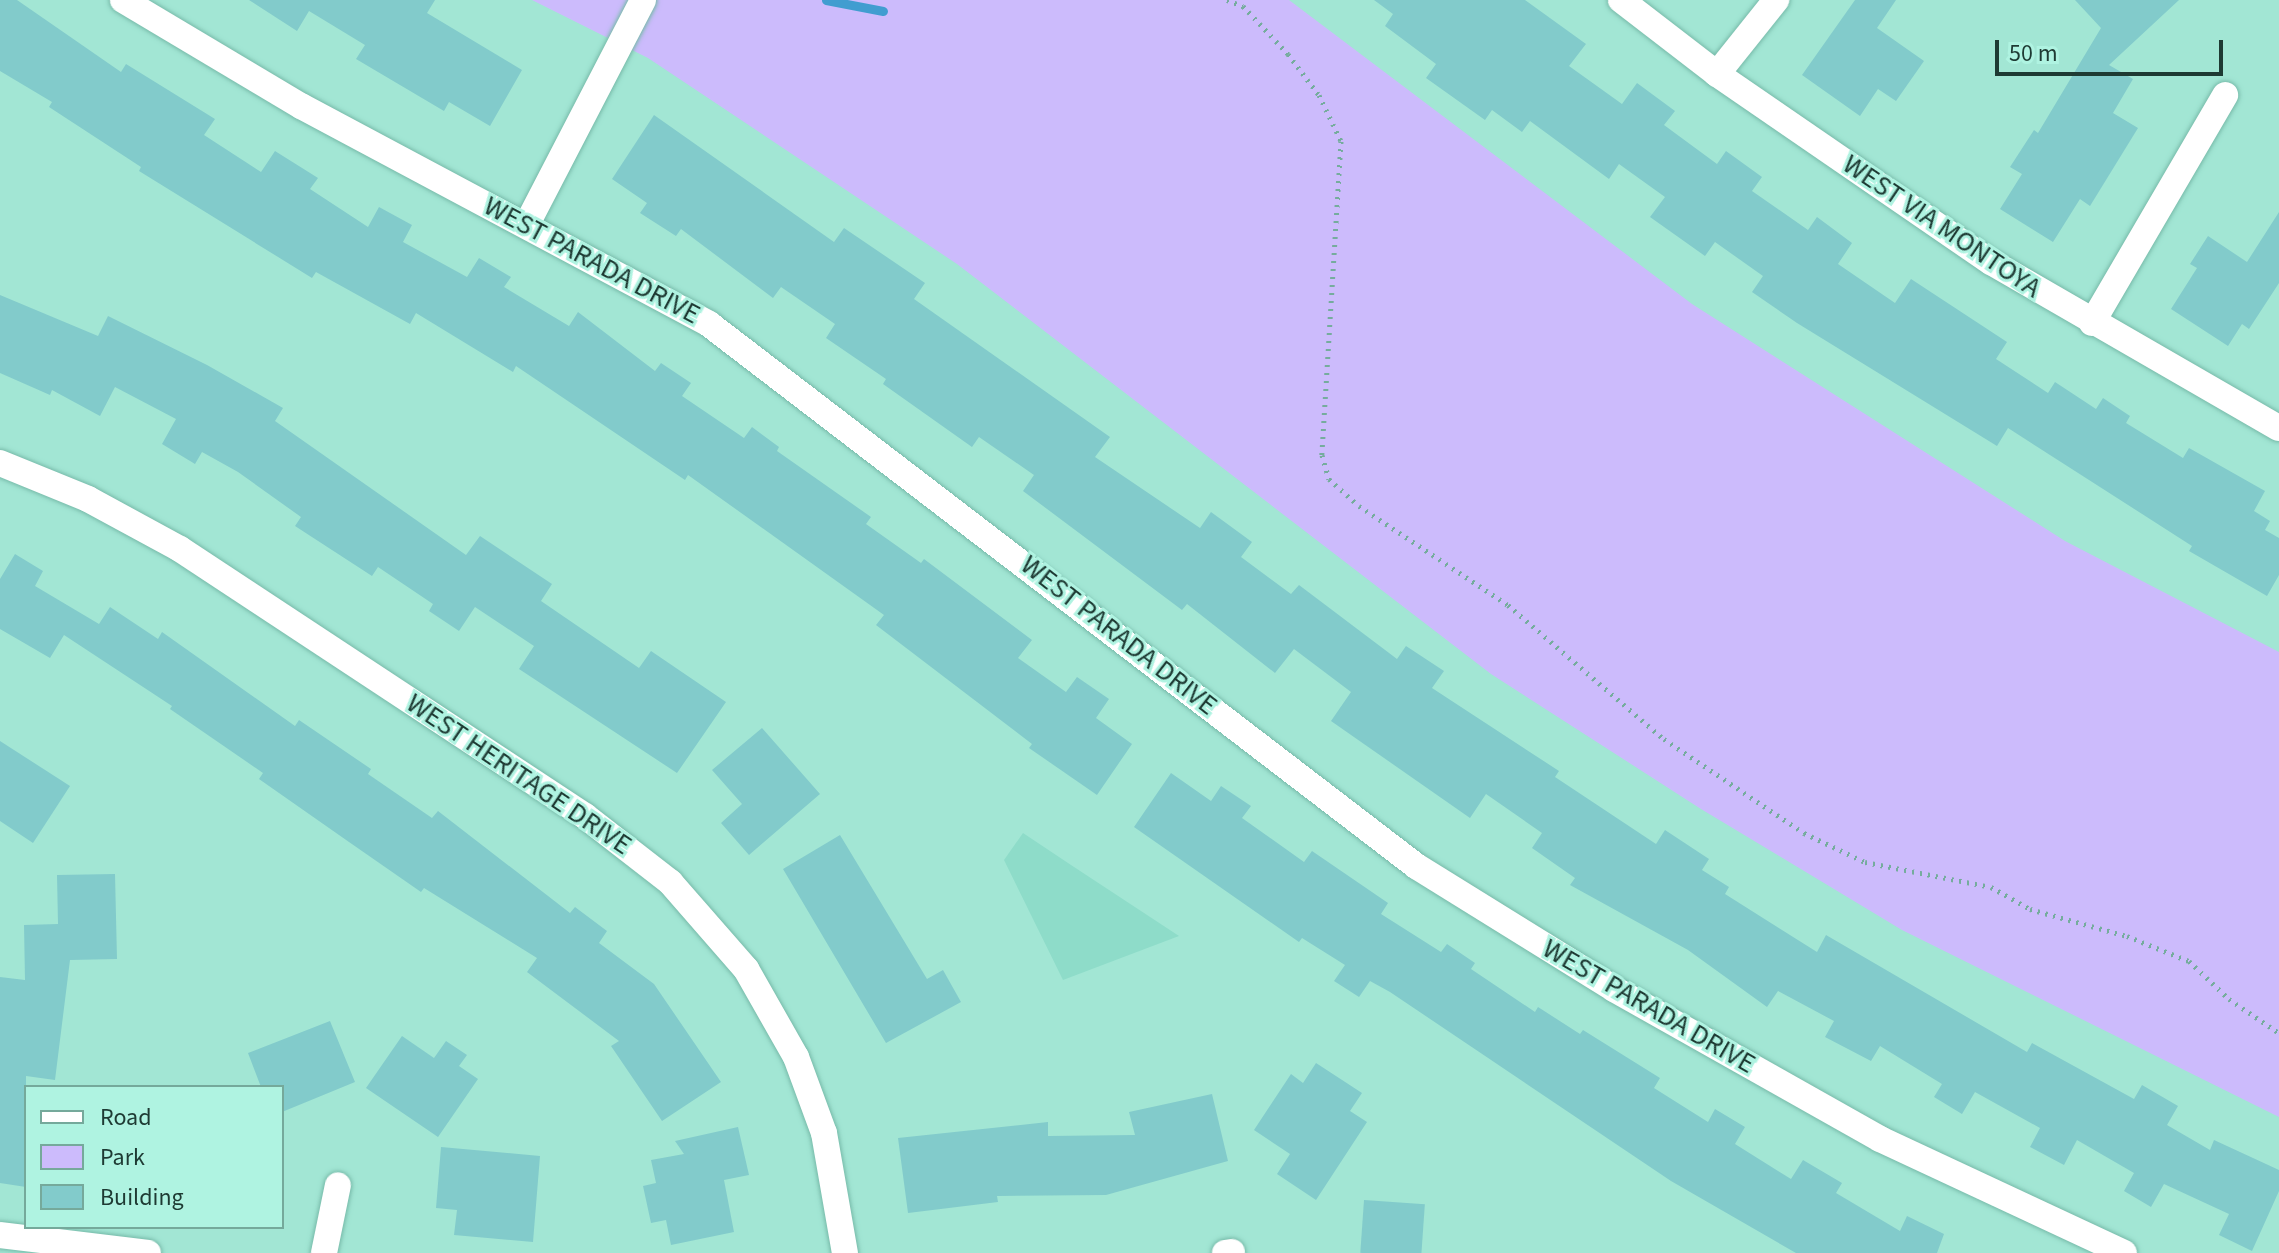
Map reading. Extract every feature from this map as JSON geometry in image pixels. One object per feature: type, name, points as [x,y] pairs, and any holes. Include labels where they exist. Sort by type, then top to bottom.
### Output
[{"type":"street","name":"WEST PARADA DRIVE","points":[[123,0],[301,106],[527,224],[709,324],[1416,866],[1614,989],[1880,1139],[2124,1253]]},
{"type":"street","points":[[527,224],[643,0]]},
{"type":"street","name":"WEST VIA MONTOYA","points":[[1621,0],[1717,74],[1991,262],[2092,323],[2279,428]]},
{"type":"street","points":[[1717,74],[1776,0]]},
{"type":"street","points":[[2092,323],[2225,95]]},
{"type":"street","name":"WEST HERITAGE DRIVE","points":[[0,463],[88,499],[180,549],[585,816],[670,882],[746,969],[796,1057],[824,1133],[845,1253]]},
{"type":"street","points":[[324,1253],[338,1185]]},
{"type":"street","points":[[0,1235],[148,1253]]},
{"type":"street","points":[[1225,1253],[1232,1252]]},
{"type":"path","points":[[1227,0],[1243,6],[1288,54],[1319,95],[1341,141],[1322,455],[1329,479],[1359,506],[1508,605],[1664,739],[1804,833],[1865,862],[1991,887],[2030,909],[2127,936],[2189,961],[2229,999],[2279,1033]]},
{"type":"shaded area","points":[[1023,833],[1179,936],[1063,980],[1004,860]]},
{"type":"green space","points":[[532,0],[1289,0],[1692,304],[2065,541],[2279,652],[2279,1117],[1902,930],[1701,809],[1491,674],[957,264],[648,58]]},
{"type":"building","points":[[0,0],[17,0],[121,72],[126,64],[215,119],[204,135],[261,172],[275,151],[318,178],[310,189],[368,227],[379,207],[412,225],[403,242],[467,277],[479,258],[511,277],[504,287],[569,326],[578,312],[655,371],[661,363],[691,383],[682,396],[744,438],[752,427],[779,447],[777,451],[871,517],[866,524],[921,563],[924,559],[1032,640],[1018,658],[1066,692],[1077,677],[1109,699],[1096,718],[1132,744],[1097,795],[1029,748],[1032,744],[876,625],[884,615],[688,475],[685,480],[516,366],[513,372],[416,313],[410,324],[316,272],[312,278],[139,171],[141,167],[49,107],[52,102],[0,71]]},
{"type":"building","points":[[249,0],[435,0],[427,13],[522,70],[490,126],[449,102],[444,111],[356,59],[365,45],[309,11],[297,31]]},
{"type":"building","points":[[1374,0],[1525,0],[1586,44],[1569,66],[1622,104],[1637,83],[1675,111],[1664,125],[1717,164],[1726,151],[1762,177],[1752,191],[1808,230],[1817,217],[1852,243],[1838,264],[1895,303],[1911,279],[2007,342],[1996,359],[2048,393],[2055,382],[2096,409],[2103,398],[2130,416],[2126,423],[2183,458],[2189,448],[2265,491],[2254,511],[2270,521],[2265,530],[2279,538],[2279,575],[2267,596],[2189,551],[2192,546],[2008,428],[1997,446],[1797,323],[1752,292],[1763,276],[1715,242],[1705,256],[1650,217],[1665,197],[1619,164],[1609,179],[1530,121],[1522,132],[1492,110],[1485,120],[1426,78],[1436,64],[1385,26],[1393,14]]},
{"type":"building","points":[[1855,0],[1896,0],[1877,28],[1924,61],[1896,101],[1878,89],[1860,116],[1802,75]]},
{"type":"building","points":[[2075,0],[2179,0],[2109,65],[2133,79],[2113,113],[2138,128],[2090,206],[2080,199],[2053,242],[2000,209],[2022,174],[2010,167],[2034,130],[2038,133],[2101,28]]},
{"type":"building","points":[[654,115],[834,242],[844,228],[925,283],[914,299],[1110,437],[1095,457],[1200,528],[1211,512],[1252,542],[1241,557],[1291,594],[1299,585],[1397,659],[1406,646],[1444,671],[1432,688],[1559,771],[1555,777],[1656,844],[1665,830],[1709,859],[1702,870],[1729,887],[1725,894],[1817,952],[1826,935],[2027,1052],[2032,1043],[2134,1099],[2142,1085],[2178,1106],[2167,1125],[2210,1150],[2214,1140],[2279,1170],[2279,1191],[2252,1251],[2219,1235],[2229,1214],[2164,1184],[2151,1207],[2124,1191],[2134,1173],[2077,1140],[2064,1165],[2030,1147],[2040,1128],[1975,1092],[1962,1114],[1934,1097],[1942,1084],[1880,1046],[1871,1061],[1825,1037],[1834,1021],[1778,991],[1767,1007],[1688,950],[1570,885],[1575,878],[1532,848],[1542,833],[1486,794],[1470,818],[1331,721],[1351,692],[1294,649],[1275,673],[1187,604],[1182,610],[1023,491],[1034,475],[979,437],[972,447],[883,384],[886,379],[826,338],[835,324],[781,287],[773,298],[681,229],[676,236],[640,213],[647,203],[612,179]]},
{"type":"building","points":[[2279,212],[2279,283],[2249,329],[2242,324],[2228,346],[2171,309],[2197,268],[2190,264],[2208,236],[2247,262]]},
{"type":"building","points":[[0,295],[98,336],[108,316],[207,365],[283,408],[275,421],[466,555],[480,536],[552,584],[541,601],[639,668],[651,651],[726,702],[677,773],[519,669],[534,646],[475,607],[459,631],[429,611],[433,604],[378,567],[372,576],[295,526],[301,517],[238,472],[202,452],[195,464],[162,444],[176,419],[115,387],[100,416],[52,390],[50,395],[0,373]]},
{"type":"building","points":[[15,554],[43,571],[35,586],[99,624],[110,607],[158,639],[162,632],[295,726],[299,720],[371,769],[368,774],[432,818],[438,811],[570,913],[575,907],[607,931],[599,943],[654,984],[721,1082],[662,1121],[611,1046],[619,1041],[527,972],[537,958],[424,888],[421,892],[259,779],[263,773],[170,709],[172,706],[64,635],[50,658],[0,629],[0,579]]},
{"type":"building","points":[[762,728],[820,794],[749,855],[721,823],[742,804],[712,770]]},
{"type":"building","points":[[0,741],[70,786],[33,843],[0,821]]},
{"type":"building","points":[[1171,773],[1211,801],[1221,786],[1251,806],[1242,818],[1304,862],[1312,851],[1388,903],[1381,914],[1441,952],[1447,944],[1475,963],[1471,969],[1535,1012],[1538,1007],[1580,1034],[1583,1030],[1660,1078],[1654,1088],[1708,1122],[1715,1109],[1745,1127],[1735,1144],[1791,1179],[1803,1160],[1842,1183],[1836,1193],[1900,1231],[1907,1216],[1944,1234],[1937,1253],[1796,1253],[1671,1181],[1390,992],[1370,981],[1359,997],[1334,981],[1345,965],[1302,938],[1299,942],[1134,827]]},
{"type":"building","points":[[840,835],[927,979],[943,970],[961,1002],[886,1043],[783,869]]},
{"type":"building","points":[[115,874],[117,959],[70,960],[55,1080],[26,1076],[24,1085],[24,1187],[0,1183],[0,977],[25,980],[24,925],[58,924],[57,875]]},
{"type":"building","points":[[330,1021],[355,1082],[284,1111],[284,1085],[260,1085],[248,1053]]},
{"type":"building","points":[[402,1036],[434,1058],[446,1041],[467,1055],[459,1066],[478,1079],[438,1137],[366,1088]]},
{"type":"building","points":[[1316,1063],[1362,1093],[1350,1111],[1367,1122],[1316,1200],[1277,1174],[1290,1154],[1254,1130],[1291,1074],[1303,1083]]},
{"type":"building","points":[[1212,1094],[1228,1161],[1106,1195],[997,1196],[998,1202],[908,1213],[898,1138],[1048,1122],[1048,1136],[1135,1135],[1129,1112]]},
{"type":"building","points":[[738,1127],[749,1175],[724,1180],[734,1232],[671,1245],[666,1220],[651,1223],[643,1186],[656,1183],[651,1160],[684,1154],[675,1141]]},
{"type":"building","points":[[441,1147],[540,1156],[533,1242],[454,1235],[457,1210],[436,1208]]},
{"type":"building","points":[[1364,1200],[1425,1204],[1421,1253],[1360,1253]]},
{"type":"waterway","points":[[826,0],[883,11]]}]
